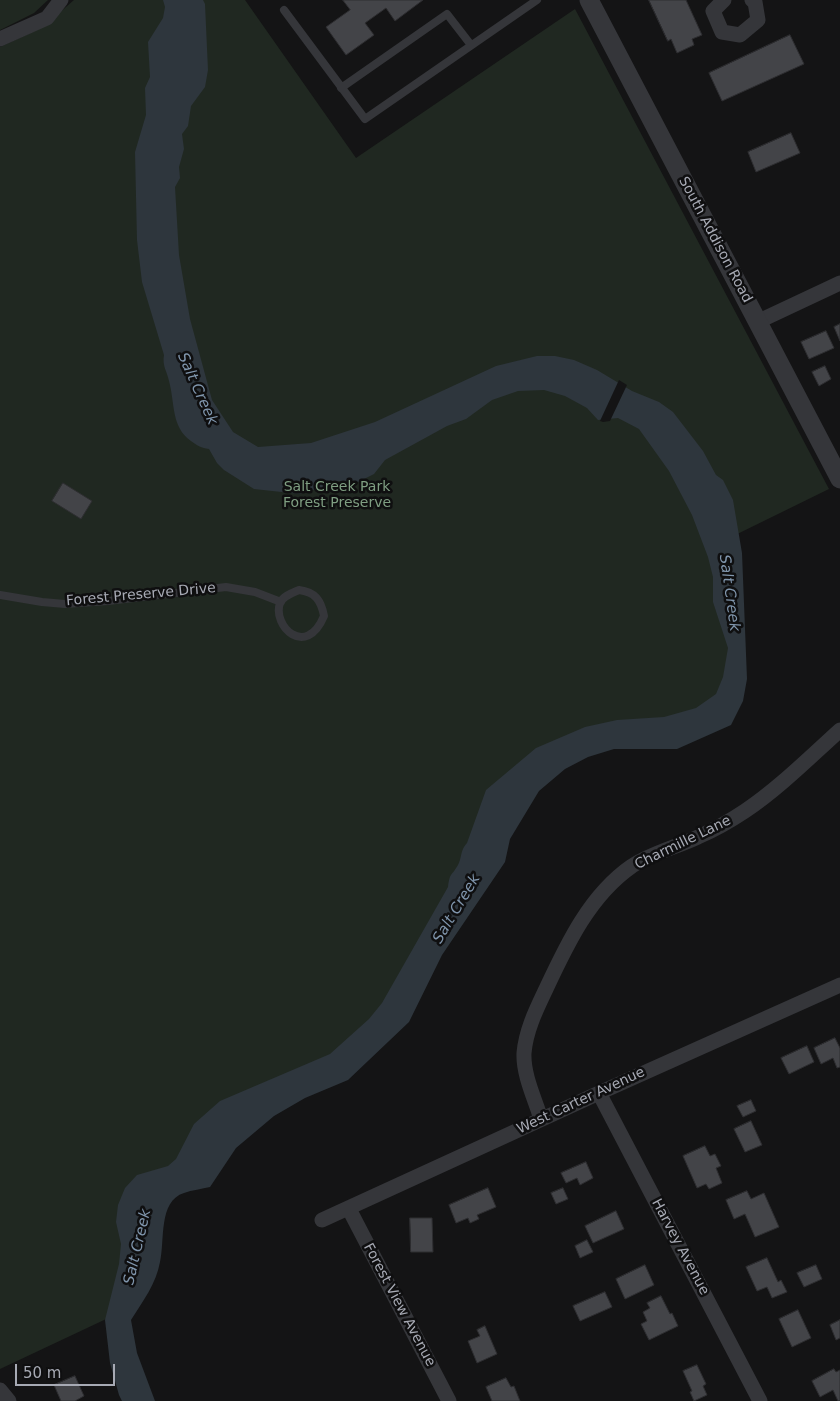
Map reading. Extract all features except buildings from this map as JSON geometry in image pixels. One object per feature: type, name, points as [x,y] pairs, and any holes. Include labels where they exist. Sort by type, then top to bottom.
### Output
[{"type":"street","points":[[0,39],[47,18],[61,0]]},
{"type":"street","name":"South Addison Road","points":[[589,0],[840,480]]},
{"type":"street","points":[[724,0],[713,11],[722,32],[740,35],[758,20],[755,2],[752,0]]},
{"type":"street","points":[[758,322],[840,284]]},
{"type":"street","name":"Charmille Lane","points":[[541,1120],[526,1071],[524,1055],[526,1040],[531,1022],[555,970],[576,930],[593,904],[606,888],[634,865],[700,836],[744,812],[779,785],[840,730]]},
{"type":"street","name":"West Carter Avenue","points":[[322,1220],[840,985]]},
{"type":"street","name":"Harvey Avenue","points":[[599,1093],[760,1401]]},
{"type":"street","name":"Forest View Avenue","points":[[349,1209],[449,1401]]},
{"type":"street","points":[[0,1390],[9,1401]]},
{"type":"lane","points":[[284,10],[340,88],[365,119],[537,0]]},
{"type":"lane","points":[[340,88],[447,14],[471,46]]},
{"type":"lane","name":"Forest Preserve Drive","points":[[0,595],[65,604],[226,588],[255,592],[281,602]]},
{"type":"lane","points":[[299,590],[314,594],[323,608],[324,616],[320,624],[309,636],[301,638],[287,630],[281,621],[279,612],[281,602],[286,596],[299,590]]},
{"type":"green space","points":[[0,0],[48,0],[34,13],[0,30]]},
{"type":"green space","name":"Salt Creek Park Forest Preserve","points":[[74,0],[245,0],[356,158],[575,9],[829,489],[721,542],[738,670],[705,718],[554,755],[365,1039],[174,1174],[121,1312],[0,1369],[0,47],[43,27]]},
{"type":"water","name":"Salt Creek","points":[[163,0],[203,0],[205,4],[208,70],[205,87],[191,106],[188,126],[182,134],[184,149],[179,167],[180,178],[175,187],[179,255],[190,319],[212,400],[233,432],[258,447],[311,443],[375,422],[496,366],[537,356],[555,356],[574,360],[597,370],[632,391],[659,402],[673,412],[703,451],[716,475],[723,480],[733,500],[742,553],[747,679],[743,701],[731,725],[677,749],[614,749],[588,757],[565,769],[539,791],[510,839],[505,862],[442,955],[409,1022],[348,1080],[305,1098],[274,1116],[236,1148],[210,1187],[187,1192],[176,1197],[166,1213],[158,1270],[148,1292],[131,1320],[137,1353],[155,1401],[122,1401],[110,1363],[105,1320],[119,1264],[121,1244],[116,1222],[118,1205],[125,1188],[137,1175],[168,1166],[176,1159],[194,1124],[220,1101],[330,1054],[369,1019],[382,1003],[448,887],[450,877],[456,869],[467,843],[486,790],[536,748],[585,727],[617,720],[664,717],[696,708],[716,694],[723,677],[728,648],[713,602],[713,577],[708,557],[692,515],[669,471],[639,429],[618,418],[598,420],[587,408],[565,396],[544,390],[518,391],[492,400],[466,419],[447,426],[385,460],[374,474],[358,482],[338,481],[327,489],[311,490],[300,494],[254,489],[224,470],[217,463],[209,449],[191,441],[185,435],[177,422],[164,365],[164,355],[142,282],[137,240],[135,152],[146,115],[145,88],[150,77],[148,42],[163,18],[165,7]]},
{"type":"pier","points":[[619,380],[627,385],[610,421],[600,421]]}]
